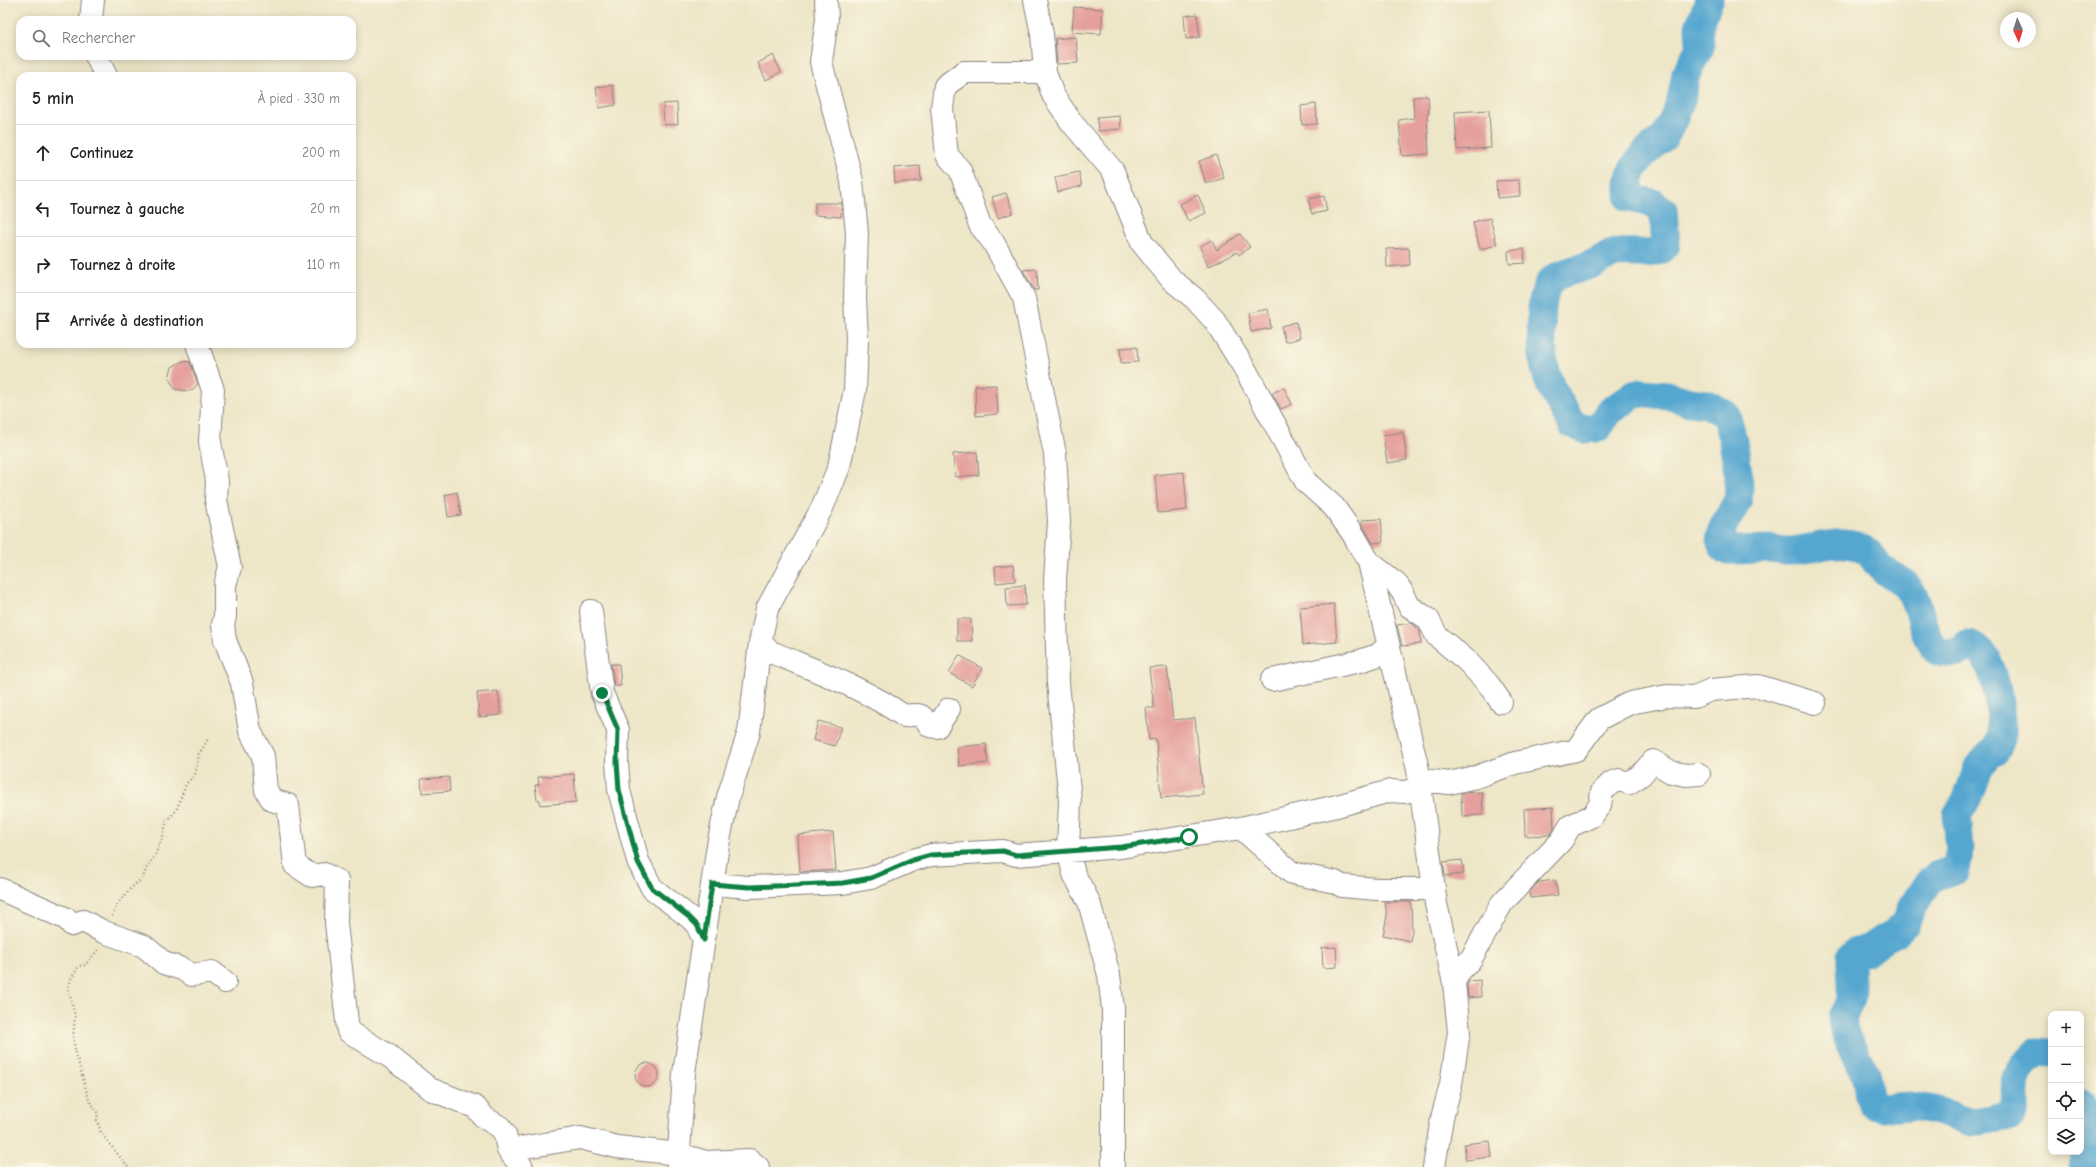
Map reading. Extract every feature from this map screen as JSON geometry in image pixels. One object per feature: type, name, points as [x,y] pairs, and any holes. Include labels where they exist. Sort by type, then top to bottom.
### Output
[{"type":"street","points":[[92,16],[94,0]]},
{"type":"street","points":[[678,1161],[684,1073],[718,844],[728,797],[749,732],[760,643],[767,609],[822,508],[839,467],[854,390],[857,340],[855,297],[857,233],[852,181],[821,62],[827,19],[826,0]]},
{"type":"street","points":[[1035,0],[1042,34],[1045,72],[1053,95],[1072,123],[1112,171],[1142,243],[1172,280],[1195,299],[1215,321],[1248,376],[1306,482],[1334,507],[1353,534],[1368,562],[1420,783],[1434,889],[1454,983],[1459,1032],[1451,1084],[1442,1118],[1434,1167]]},
{"type":"street","points":[[98,60],[104,72]]},
{"type":"street","points":[[1045,72],[964,72],[945,86],[942,108],[947,156],[960,170],[980,224],[993,242],[1024,298],[1055,454],[1059,522],[1055,580],[1058,684],[1070,800],[1068,850],[1069,859],[1074,874],[1089,902],[1109,975],[1113,1009],[1113,1167]]},
{"type":"street","points":[[198,348],[214,390],[210,442],[217,481],[216,500],[230,567],[226,585],[226,616],[223,625],[225,640],[242,683],[250,731],[263,756],[266,790],[272,800],[288,805],[295,865],[312,876],[324,874],[337,881],[336,923],[348,1031],[389,1056],[430,1089],[475,1107],[485,1118],[500,1127],[505,1134],[508,1150],[522,1167]]},
{"type":"street","points":[[1368,562],[1396,583],[1403,592],[1409,606],[1428,619],[1436,636],[1471,666],[1489,685],[1501,702]]},
{"type":"street","points":[[591,611],[602,693],[618,730],[617,762],[619,790],[638,862],[652,888],[689,917],[697,925],[704,940]]},
{"type":"street","points":[[760,643],[771,652],[850,686],[891,706],[904,716],[917,714],[924,717],[930,726],[937,727],[949,709]]},
{"type":"street","points":[[1272,680],[1360,661],[1378,655],[1388,646]]},
{"type":"street","points":[[712,884],[749,887],[843,883],[871,878],[913,860],[931,855],[1003,851],[1016,855],[1121,847],[1241,828],[1337,806],[1390,791],[1405,792],[1412,790],[1424,780],[1449,783],[1476,777],[1514,763],[1576,750],[1599,719],[1630,703],[1668,696],[1694,697],[1711,690],[1758,686],[1815,703]]},
{"type":"street","points":[[1454,983],[1459,972],[1471,959],[1502,903],[1562,840],[1570,826],[1592,816],[1600,805],[1602,792],[1611,783],[1620,780],[1629,783],[1641,775],[1653,761],[1671,772],[1686,776],[1699,774]]},
{"type":"street","points":[[1241,828],[1292,873],[1335,882],[1342,886],[1349,887],[1434,889]]},
{"type":"street","points":[[0,889],[67,919],[72,925],[84,922],[104,932],[144,946],[164,963],[182,969],[192,975],[212,972],[224,982]]},
{"type":"street","points":[[508,1150],[580,1138],[678,1161],[706,1162],[750,1160],[758,1167]]},
{"type":"building","points":[[1074,7],[1103,9],[1101,34],[1072,32]]},
{"type":"building","points":[[1197,14],[1200,37],[1186,39],[1184,16]]},
{"type":"building","points":[[1076,37],[1078,63],[1057,64],[1055,39]]},
{"type":"building","points":[[773,55],[781,72],[766,80],[758,63]]},
{"type":"building","points":[[613,85],[616,105],[599,108],[596,87]]},
{"type":"building","points":[[1428,96],[1429,114],[1427,114],[1429,154],[1402,156],[1399,120],[1414,118],[1413,97]]},
{"type":"building","points":[[677,103],[678,124],[664,125],[663,104]]},
{"type":"building","points":[[1316,104],[1317,124],[1302,125],[1301,106]]},
{"type":"building","points":[[1489,110],[1491,148],[1457,150],[1455,112]]},
{"type":"building","points":[[1120,116],[1121,129],[1098,131],[1097,118]]},
{"type":"building","points":[[1216,155],[1224,178],[1206,184],[1199,161]]},
{"type":"building","points":[[920,166],[921,181],[895,183],[894,168]]},
{"type":"building","points":[[1079,172],[1082,186],[1058,192],[1055,177]]},
{"type":"building","points":[[1519,180],[1520,196],[1497,198],[1496,181]]},
{"type":"building","points":[[1006,193],[1013,213],[998,218],[992,197]]},
{"type":"building","points":[[1198,195],[1206,213],[1188,221],[1180,204]]},
{"type":"building","points":[[1324,196],[1327,211],[1312,214],[1308,199]]},
{"type":"building","points":[[815,203],[842,203],[841,217],[815,215]]},
{"type":"building","points":[[1490,218],[1497,245],[1480,249],[1473,222]]},
{"type":"building","points":[[1240,234],[1250,247],[1239,255],[1237,252],[1208,267],[1200,246],[1212,240],[1217,250]]},
{"type":"building","points":[[1409,248],[1410,265],[1387,267],[1386,249]]},
{"type":"building","points":[[1524,249],[1525,263],[1509,264],[1508,251]]},
{"type":"building","points":[[1037,269],[1038,290],[1034,290],[1023,270]]},
{"type":"building","points":[[1268,309],[1271,328],[1251,332],[1248,313]]},
{"type":"building","points":[[1296,322],[1300,338],[1285,342],[1281,326]]},
{"type":"building","points":[[1137,347],[1138,362],[1121,363],[1120,348]]},
{"type":"building","points":[[182,361],[190,362],[198,384],[193,389],[187,391],[175,389],[169,378],[172,367]]},
{"type":"building","points":[[996,385],[998,414],[976,416],[975,386]]},
{"type":"building","points":[[1284,388],[1292,404],[1281,409],[1272,393]]},
{"type":"building","points":[[1403,432],[1407,460],[1387,463],[1383,435]]},
{"type":"building","points":[[977,452],[979,475],[955,477],[953,454]]},
{"type":"building","points":[[1184,472],[1187,510],[1158,513],[1155,475]]},
{"type":"building","points":[[457,492],[461,515],[448,517],[445,495]]},
{"type":"building","points":[[1381,519],[1383,542],[1373,543],[1362,525],[1362,520]]},
{"type":"building","points":[[1013,565],[1015,581],[996,583],[995,567]]},
{"type":"building","points":[[1025,585],[1026,605],[1007,606],[1006,587]]},
{"type":"building","points":[[1334,604],[1337,642],[1303,645],[1300,607]]},
{"type":"building","points":[[957,619],[971,619],[972,641],[957,641]]},
{"type":"building","points":[[1412,623],[1420,631],[1421,644],[1402,646],[1397,625]]},
{"type":"building","points":[[959,655],[982,668],[972,686],[949,673]]},
{"type":"building","points":[[611,664],[619,664],[621,686],[614,686]]},
{"type":"building","points":[[1167,667],[1173,720],[1195,718],[1203,794],[1161,798],[1156,739],[1149,740],[1146,708],[1154,708],[1149,668]]},
{"type":"building","points":[[498,691],[501,715],[479,717],[477,693]]},
{"type":"building","points":[[818,721],[841,727],[835,746],[813,740]]},
{"type":"building","points":[[986,744],[988,763],[959,766],[957,747]]},
{"type":"building","points":[[574,774],[576,802],[540,805],[540,800],[537,800],[535,785],[539,785],[538,777]]},
{"type":"building","points":[[449,777],[450,791],[422,793],[421,779]]},
{"type":"building","points":[[1482,792],[1483,815],[1462,816],[1461,793]]},
{"type":"building","points":[[1553,807],[1554,829],[1550,835],[1525,836],[1524,809]]},
{"type":"building","points":[[833,832],[836,870],[800,872],[798,835]]},
{"type":"building","points":[[1462,860],[1464,874],[1445,876],[1443,862]]},
{"type":"building","points":[[1555,880],[1558,895],[1530,898],[1529,892],[1539,882]]},
{"type":"building","points":[[1385,902],[1411,902],[1412,931],[1410,941],[1383,935],[1387,916]]},
{"type":"building","points":[[1336,947],[1337,967],[1323,968],[1322,948]]},
{"type":"building","points":[[1480,980],[1481,997],[1468,998],[1467,985],[1469,981]]},
{"type":"building","points":[[647,1063],[656,1066],[659,1075],[656,1084],[647,1087],[638,1084],[635,1075],[638,1066]]},
{"type":"building","points":[[1490,1141],[1492,1157],[1466,1160],[1464,1144]]},
{"type":"waterway","points":[[1709,0],[1699,27],[1700,47],[1686,74],[1681,100],[1674,118],[1665,136],[1645,153],[1633,169],[1629,183],[1629,198],[1653,203],[1663,210],[1666,245],[1662,249],[1650,253],[1613,254],[1588,266],[1558,276],[1551,281],[1546,289],[1543,300],[1541,328],[1543,358],[1548,379],[1553,391],[1572,424],[1584,429],[1598,428],[1609,412],[1633,395],[1641,393],[1667,395],[1689,402],[1707,404],[1725,414],[1731,431],[1739,482],[1738,499],[1721,532],[1720,538],[1726,550],[1772,549],[1787,551],[1839,544],[1849,544],[1858,547],[1869,554],[1881,568],[1901,581],[1910,590],[1915,599],[1926,635],[1939,651],[1949,653],[1963,650],[1967,644],[1977,648],[1984,656],[1995,682],[1998,696],[2001,736],[1994,752],[1990,753],[1978,767],[1967,799],[1957,815],[1960,850],[1956,869],[1936,876],[1927,884],[1912,907],[1906,923],[1895,933],[1865,952],[1863,950],[1856,951],[1851,956],[1852,994],[1850,1002],[1842,1018],[1848,1038],[1867,1080],[1869,1097],[1873,1105],[1882,1108],[1910,1106],[1934,1110],[1972,1122],[2012,1116],[2015,1107],[2015,1090],[2019,1071],[2038,1052],[2048,1053]]},
{"type":"waterway","points":[[2083,1167],[2088,1134],[2087,1117],[2084,1107]]},
{"type":"route","points":[[602,693],[618,730],[617,762],[619,790],[638,862],[652,888],[674,903],[697,925],[699,934],[704,940],[712,884],[749,887],[843,883],[871,878],[913,860],[931,855],[960,853],[974,854],[1003,851],[1016,855],[1121,847],[1189,837]]}]
